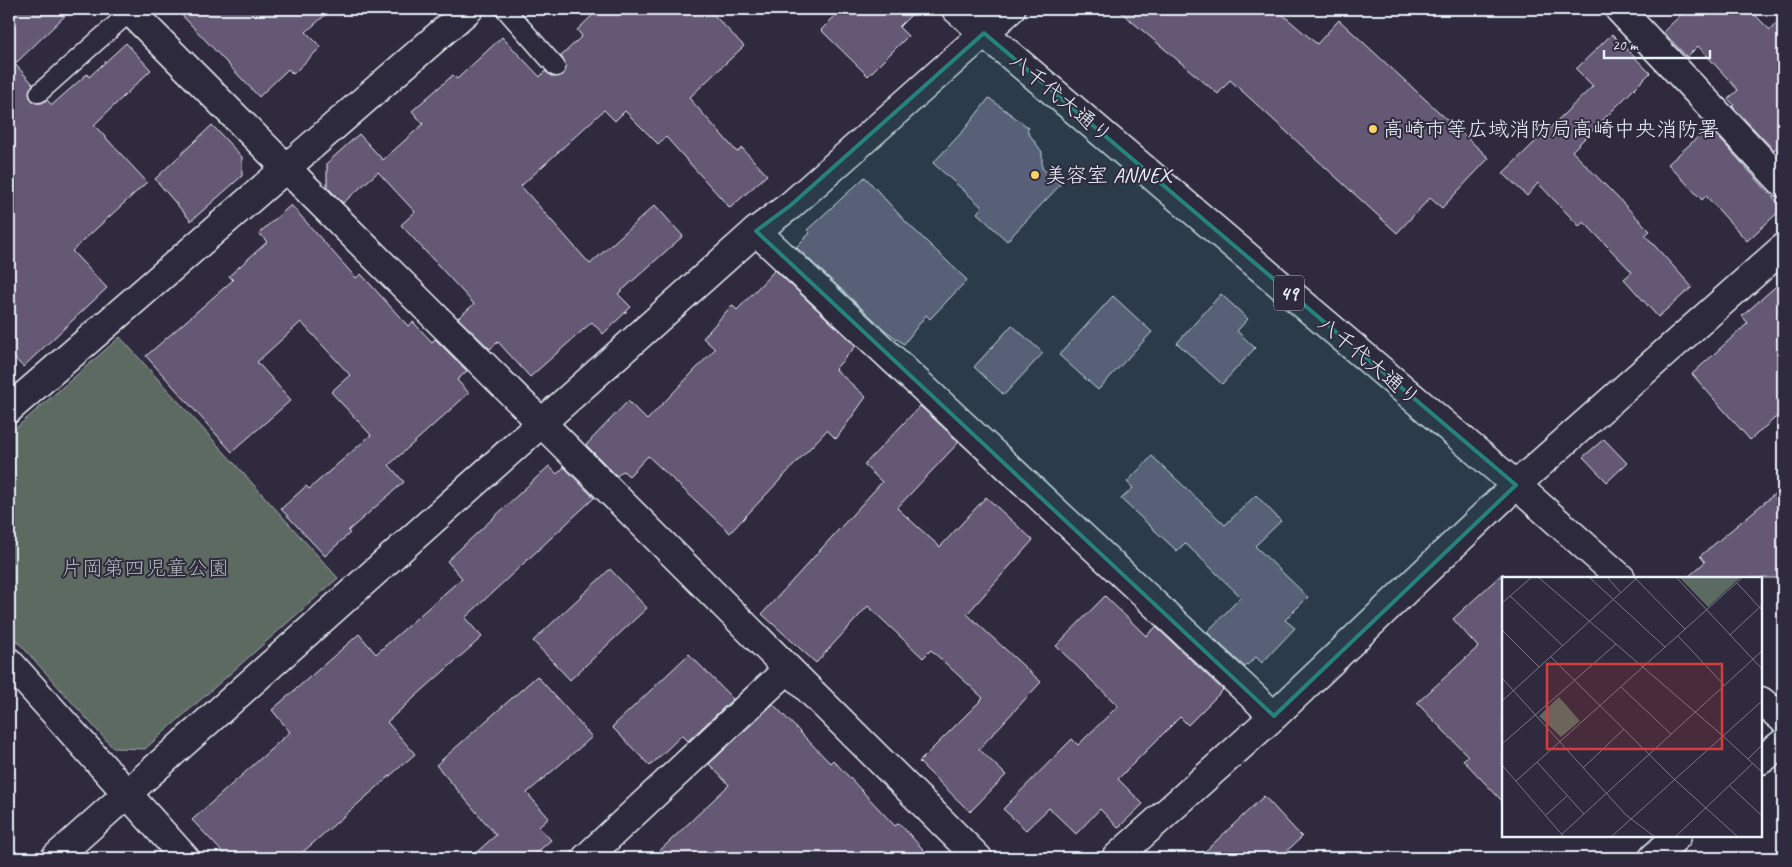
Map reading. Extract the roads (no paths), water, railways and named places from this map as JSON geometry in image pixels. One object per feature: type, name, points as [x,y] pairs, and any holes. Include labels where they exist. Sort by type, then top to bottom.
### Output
[{"type":"street","points":[[9,409],[469,9]]},
{"type":"street","name":"八千代大通り","points":[[956,9],[1516,485],[1620,577]]},
{"type":"street","points":[[55,858],[756,231],[791,205],[1011,9]]},
{"type":"street","points":[[1619,9],[1783,183]]},
{"type":"street","points":[[130,10],[978,858]]},
{"type":"street","points":[[756,231],[1274,716]]},
{"type":"street","points":[[1116,858],[1274,716],[1516,485],[1783,248]]},
{"type":"street","points":[[9,662],[185,858]]},
{"type":"street","points":[[586,858],[788,669]]},
{"type":"street","points":[[1762,702],[1783,719]]},
{"type":"street","points":[[1762,759],[1783,743]]},
{"type":"street","points":[[1653,858],[1677,837]]},
{"type":"lane","points":[[505,9],[556,67]]},
{"type":"lane","points":[[39,93],[130,10]]},
{"type":"place","name":"高崎市等広域消防局高崎中央消防署","points":[[1373,129]]},
{"type":"place","name":"美容室 ANNEX","points":[[1035,175]]},
{"type":"park label","name":"片岡第四児童公園","points":[[145,568]]}]
